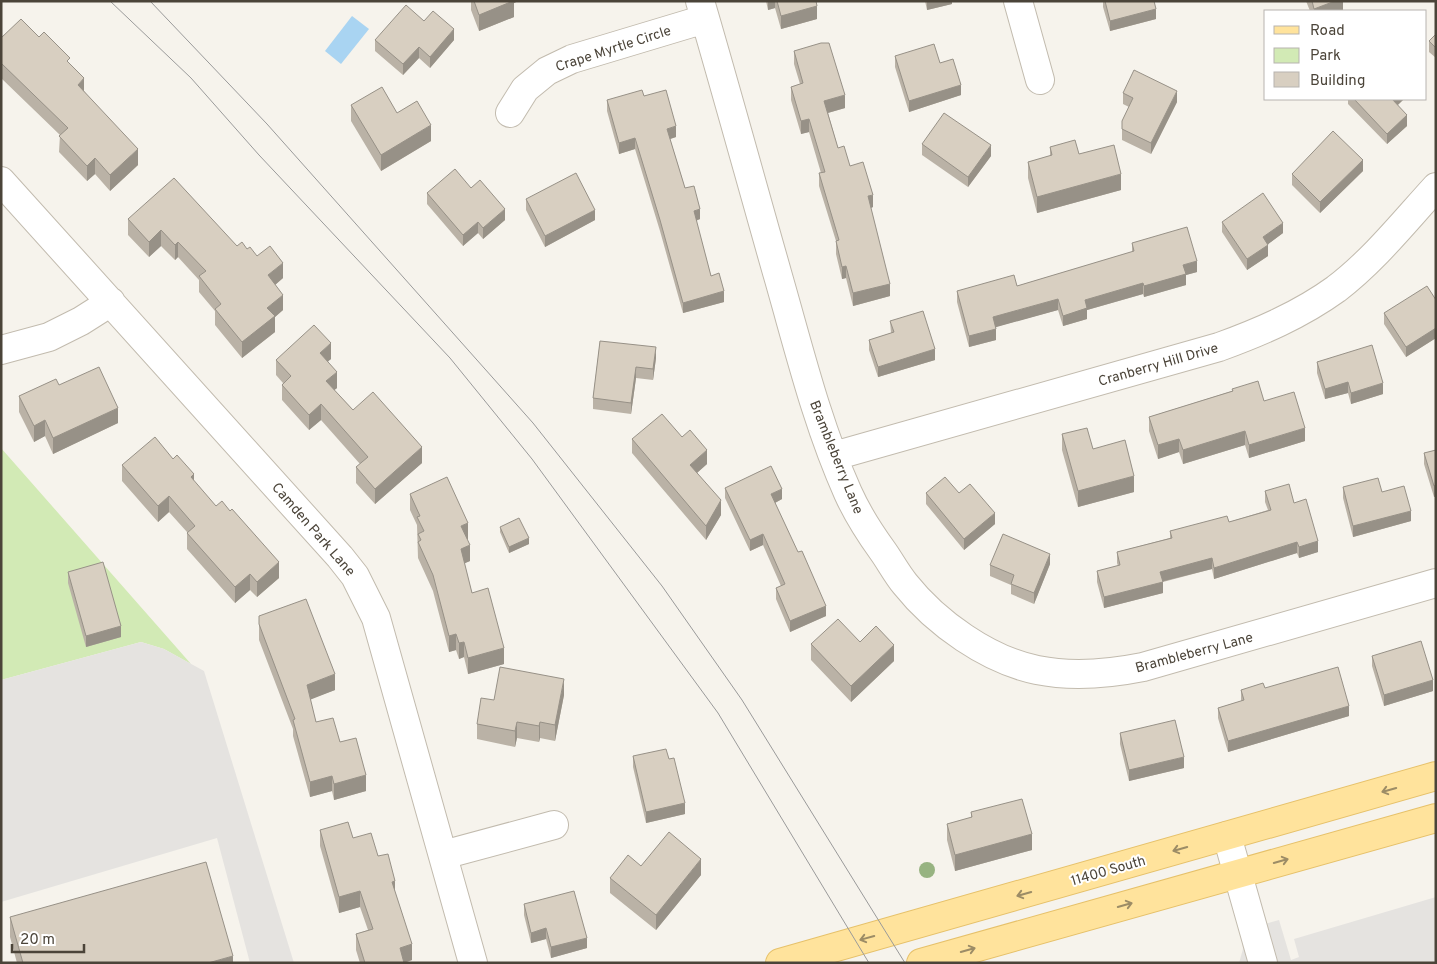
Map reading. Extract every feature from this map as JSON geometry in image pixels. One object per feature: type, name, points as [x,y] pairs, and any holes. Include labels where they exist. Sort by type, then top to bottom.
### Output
[{"type":"main road","name":"11400 South","points":[[780,963],[1436,776]]},
{"type":"main road","points":[[921,963],[1436,818]]},
{"type":"street","points":[[1018,1],[1040,80]]},
{"type":"street","name":"Crape Myrtle Circle","points":[[510,113],[525,89],[547,71],[572,59],[702,10]]},
{"type":"street","name":"Brambleberry Lane","points":[[702,10],[818,415],[848,492],[865,526],[905,584],[935,616],[971,642],[1003,658],[1035,670],[1062,674],[1090,674],[1144,667],[1436,583]]},
{"type":"street","name":"Camden Park Lane","points":[[1,181],[340,557],[355,576],[376,618],[472,963]]},
{"type":"street","name":"Cranberry Hill Drive","points":[[834,456],[1219,347],[1249,336],[1309,306],[1336,288],[1361,267],[1436,187]]},
{"type":"street","points":[[1,350],[49,337],[111,302]]},
{"type":"street","points":[[443,855],[554,826]]},
{"type":"street","points":[[1227,836],[1263,963]]},
{"type":"green space","points":[[1,448],[191,664],[164,649],[141,642],[1,680]]},
{"type":"shaded area","points":[[141,642],[164,649],[204,671],[294,963],[250,963],[217,838],[1,902],[1,680]]},
{"type":"shaded area","points":[[1436,897],[1436,963],[1239,963],[1243,949],[1239,931],[1279,920],[1291,960],[1299,957],[1294,939]]},
{"type":"water","points":[[352,16],[369,29],[341,64],[325,51]]},
{"type":"building","points":[[474,1],[513,1],[479,15]]},
{"type":"building","points":[[777,1],[816,1],[817,6],[781,16]]},
{"type":"building","points":[[1105,1],[1154,1],[1156,9],[1110,21]]},
{"type":"building","points":[[1312,1],[1335,1],[1314,9]]},
{"type":"building","points":[[406,5],[424,21],[433,11],[454,29],[430,57],[419,47],[403,64],[375,40]]},
{"type":"building","points":[[21,19],[39,37],[44,32],[70,58],[67,61],[84,78],[78,85],[138,149],[110,175],[95,158],[87,166],[59,136],[68,128],[1,63],[1,38]]},
{"type":"building","points":[[1436,34],[1436,48],[1429,41]]},
{"type":"building","points":[[821,43],[829,43],[845,95],[824,101],[838,148],[844,146],[850,166],[863,162],[873,195],[868,196],[890,284],[853,293],[846,266],[842,267],[836,241],[839,240],[819,173],[825,172],[809,119],[801,121],[791,87],[803,83],[794,51]]},
{"type":"building","points":[[934,44],[940,63],[953,59],[961,85],[909,101],[895,56]]},
{"type":"building","points":[[1134,70],[1177,91],[1151,143],[1122,129],[1122,121],[1133,98],[1123,93]]},
{"type":"building","points":[[382,87],[397,113],[417,101],[431,125],[381,155],[351,105]]},
{"type":"building","points":[[642,90],[644,96],[666,90],[676,126],[667,129],[685,188],[694,186],[700,209],[694,211],[711,276],[719,273],[724,291],[683,303],[635,138],[619,143],[607,100]]},
{"type":"building","points":[[1355,100],[1393,100],[1407,115],[1387,134]]},
{"type":"building","points":[[944,113],[991,145],[968,177],[922,144]]},
{"type":"building","points":[[1333,131],[1363,160],[1320,202],[1292,174]]},
{"type":"building","points":[[1075,140],[1079,154],[1114,145],[1121,174],[1037,197],[1028,162],[1052,155],[1050,147]]},
{"type":"building","points":[[455,169],[471,188],[480,180],[505,209],[483,228],[478,222],[463,235],[427,193]]},
{"type":"building","points":[[576,173],[595,210],[545,236],[526,199]]},
{"type":"building","points":[[174,178],[237,246],[242,242],[247,249],[250,247],[257,256],[270,246],[283,263],[268,275],[283,295],[267,308],[275,316],[242,342],[215,309],[221,304],[199,276],[206,271],[178,242],[175,245],[161,230],[149,242],[128,219]]},
{"type":"building","points":[[1263,193],[1283,223],[1263,237],[1268,245],[1247,259],[1222,222]]},
{"type":"building","points":[[1187,227],[1197,261],[1183,265],[1186,274],[1144,286],[1143,283],[1085,300],[1087,308],[1063,316],[1058,299],[993,317],[996,329],[969,336],[957,291],[1014,275],[1017,286],[1134,251],[1132,243]]},
{"type":"building","points":[[1427,286],[1436,300],[1436,328],[1406,347],[1384,313]]},
{"type":"building","points":[[923,311],[935,349],[878,367],[869,340],[894,332],[890,321]]},
{"type":"building","points":[[314,325],[331,343],[320,353],[337,372],[326,381],[353,410],[373,392],[422,447],[375,489],[356,467],[368,457],[321,404],[309,415],[282,385],[291,376],[276,360]]},
{"type":"building","points":[[600,341],[656,347],[653,369],[636,367],[631,403],[593,398]]},
{"type":"building","points":[[1372,345],[1383,383],[1351,393],[1348,382],[1325,389],[1317,362]]},
{"type":"building","points":[[99,367],[118,408],[53,438],[45,420],[34,426],[19,396],[56,379],[59,385]]},
{"type":"building","points":[[1258,381],[1264,401],[1294,392],[1305,428],[1249,445],[1245,431],[1183,450],[1179,439],[1158,445],[1149,417],[1233,391],[1232,389]]},
{"type":"building","points":[[662,414],[682,437],[690,430],[707,450],[690,465],[721,500],[706,526],[632,439]]},
{"type":"building","points":[[1087,428],[1093,449],[1125,440],[1134,476],[1078,491],[1062,434]]},
{"type":"building","points":[[155,437],[173,459],[177,455],[194,474],[191,477],[216,506],[222,501],[230,511],[232,509],[279,562],[257,582],[250,574],[235,587],[187,533],[195,526],[169,496],[158,506],[122,465]]},
{"type":"building","points":[[1436,450],[1436,485],[1434,486],[1424,453]]},
{"type":"building","points":[[771,466],[782,489],[771,494],[798,552],[802,551],[826,606],[790,621],[776,588],[785,584],[763,534],[750,540],[725,488]]},
{"type":"building","points":[[447,477],[468,523],[461,526],[470,545],[461,549],[472,593],[488,588],[504,648],[468,658],[464,642],[459,643],[456,634],[449,636],[433,575],[418,542],[421,540],[418,534],[424,531],[417,517],[420,516],[410,494]]},
{"type":"building","points":[[945,477],[959,493],[970,484],[995,513],[964,539],[926,493]]},
{"type":"building","points":[[1378,478],[1382,492],[1404,486],[1411,511],[1353,526],[1343,487]]},
{"type":"building","points":[[1289,484],[1294,503],[1306,499],[1318,541],[1299,547],[1297,542],[1214,568],[1212,558],[1160,572],[1163,582],[1104,597],[1097,571],[1120,565],[1117,552],[1172,538],[1170,531],[1227,516],[1229,522],[1271,510],[1265,491]]},
{"type":"building","points":[[519,518],[529,538],[509,547],[500,527]]},
{"type":"building","points":[[1003,534],[1050,554],[1034,593],[1011,584],[1014,575],[990,565]]},
{"type":"building","points":[[103,562],[121,626],[86,636],[68,572]]},
{"type":"building","points":[[306,599],[335,674],[307,685],[316,722],[333,718],[340,742],[356,738],[366,775],[334,784],[332,776],[310,782],[293,720],[295,719],[259,624],[259,616]]},
{"type":"building","points":[[838,619],[860,642],[876,626],[894,645],[851,686],[811,644]]},
{"type":"building","points":[[1421,641],[1433,680],[1384,695],[1372,656]]},
{"type":"building","points":[[500,667],[564,679],[555,725],[540,722],[539,726],[517,722],[515,731],[477,724],[481,698],[494,700]]},
{"type":"building","points":[[1338,667],[1349,706],[1228,741],[1218,708],[1244,700],[1241,690],[1263,683],[1265,688]]},
{"type":"building","points":[[1175,720],[1184,757],[1129,770],[1120,733]]},
{"type":"building","points":[[666,749],[669,759],[674,758],[685,803],[646,812],[633,756]]},
{"type":"building","points":[[1022,799],[1032,834],[955,855],[947,824],[972,817],[971,812]]},
{"type":"building","points":[[348,822],[353,838],[371,833],[378,856],[388,854],[395,881],[392,882],[412,944],[400,948],[404,963],[365,963],[356,934],[373,929],[360,891],[339,897],[320,830]]},
{"type":"building","points":[[669,832],[701,859],[656,915],[610,878],[628,855],[641,866]]},
{"type":"building","points":[[206,862],[233,956],[208,963],[23,963],[10,917]]},
{"type":"building","points":[[574,891],[587,938],[551,947],[546,928],[531,933],[524,904]]},
{"type":"tram line","points":[[110,1],[191,78],[259,155],[450,358],[532,459],[718,713],[869,963]]},
{"type":"tram line","points":[[150,1],[267,124],[533,423],[662,586],[742,700],[905,963]]}]
